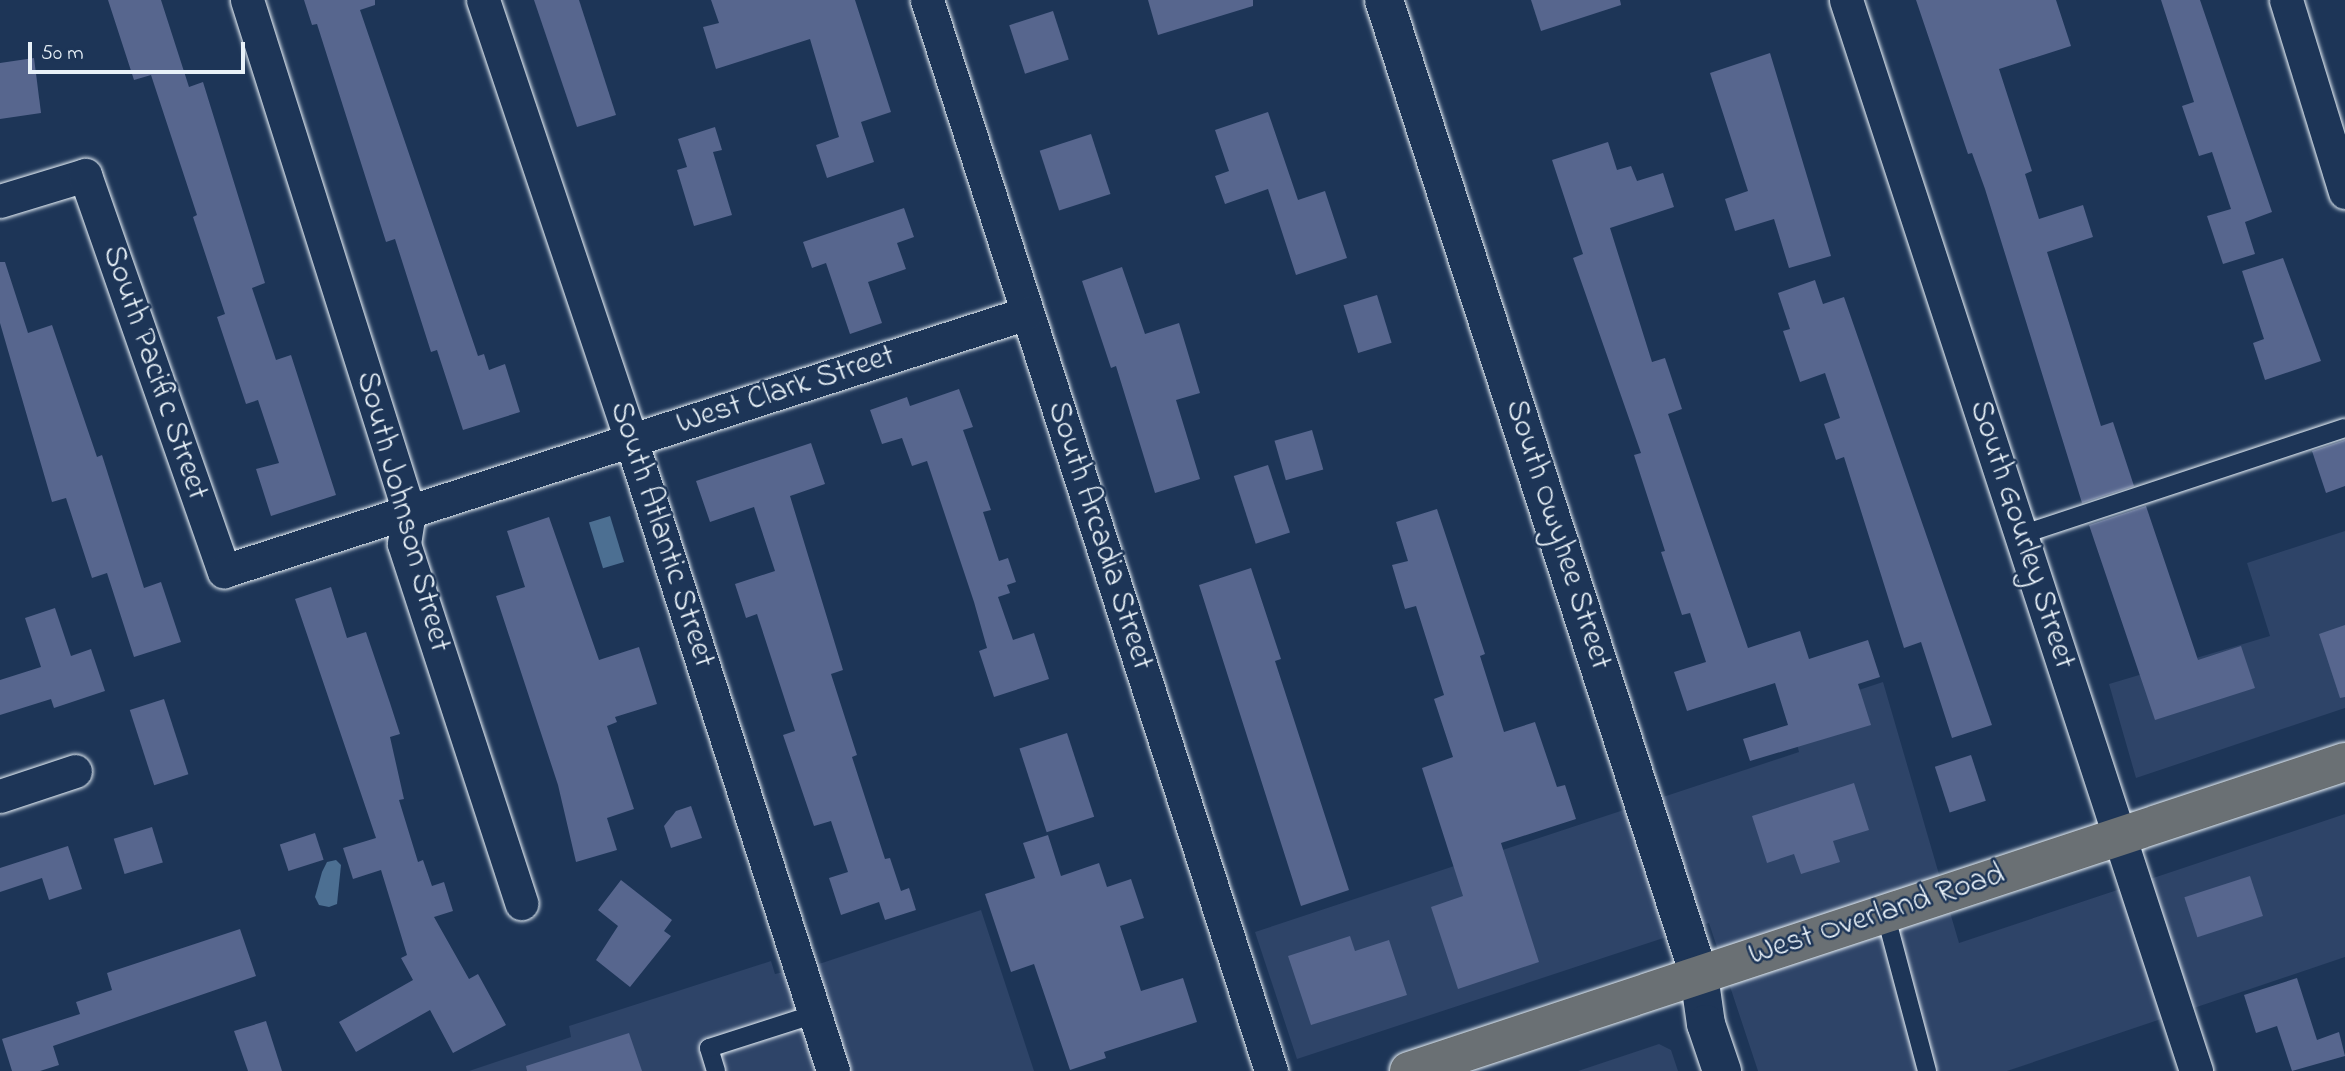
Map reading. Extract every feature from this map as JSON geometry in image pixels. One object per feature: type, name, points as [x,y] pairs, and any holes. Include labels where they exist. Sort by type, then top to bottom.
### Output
[{"type":"main road","name":"West Overland Road","points":[[1409,1071],[2345,762]]},
{"type":"street","name":"South Johnson Street","points":[[247,0],[409,512],[404,544],[521,903]]},
{"type":"street","name":"South Atlantic Street","points":[[483,0],[631,440],[833,1071]]},
{"type":"street","name":"South Arcadia Street","points":[[927,0],[1271,1071]]},
{"type":"street","name":"South Owyhee Street","points":[[1384,0],[1699,975],[1706,1024],[1722,1071]]},
{"type":"street","name":"South Gourley Street","points":[[1846,0],[2196,1071]]},
{"type":"street","points":[[2286,0],[2345,192]]},
{"type":"street","name":"South Pacific Street","points":[[0,201],[85,175],[224,571]]},
{"type":"street","name":"West Clark Street","points":[[224,571],[1027,313]]},
{"type":"street","points":[[0,796],[75,771]]},
{"type":"lane","points":[[2021,534],[2345,428]]},
{"type":"lane","points":[[1885,913],[1927,1071]]},
{"type":"lane","points":[[716,1071],[709,1048],[815,1014]]},
{"type":"shaded area","points":[[610,516],[624,562],[603,568],[589,522]]},
{"type":"shaded area","points":[[2345,531],[2345,708],[2136,778],[2109,684],[2270,636],[2247,563]]},
{"type":"shaded area","points":[[1883,682],[1959,943],[2345,814],[2345,957],[2007,1071],[1758,1071],[1709,923],[1297,1059],[1255,932],[1799,752],[1789,713]]},
{"type":"shaded area","points":[[336,860],[341,865],[337,904],[329,907],[319,905],[315,897],[322,872],[327,862]]},
{"type":"shaded area","points":[[981,910],[1034,1071],[469,1071],[571,1037],[569,1026],[771,961],[775,974],[822,963]]},
{"type":"shaded area","points":[[1659,1044],[1671,1050],[1678,1071],[1578,1071]]},
{"type":"building","points":[[108,0],[161,0],[189,87],[203,82],[265,283],[252,288],[276,360],[291,355],[336,495],[271,516],[256,469],[279,463],[258,400],[246,404],[217,317],[225,314],[193,217],[197,215],[151,75],[134,80]]},
{"type":"building","points":[[304,0],[375,0],[375,5],[360,10],[478,356],[484,354],[489,370],[505,364],[520,412],[463,430],[437,350],[431,352],[395,239],[386,242],[317,24],[312,25]]},
{"type":"building","points":[[534,0],[579,0],[616,115],[577,127]]},
{"type":"building","points":[[711,0],[855,0],[891,112],[861,122],[874,162],[827,178],[816,145],[839,137],[810,39],[716,69],[703,27],[719,23]]},
{"type":"building","points":[[1148,0],[1253,0],[1253,6],[1158,35]]},
{"type":"building","points":[[1531,0],[1620,0],[1621,5],[1541,31]]},
{"type":"building","points":[[1916,0],[2056,0],[2071,46],[1999,69],[2032,171],[2025,174],[2039,219],[2083,205],[2093,237],[2047,252],[2101,426],[2113,422],[2134,486],[2082,503],[1985,189],[1972,153],[1968,154]]},
{"type":"building","points":[[2161,0],[2200,0],[2272,212],[2245,222],[2255,254],[2223,264],[2207,216],[2231,209],[2212,152],[2199,156],[2182,106],[2194,102]]},
{"type":"building","points":[[1053,11],[1069,60],[1025,74],[1009,25]]},
{"type":"building","points":[[1770,53],[1831,256],[1789,268],[1774,219],[1735,231],[1725,199],[1748,191],[1710,73]]},
{"type":"building","points":[[34,58],[41,113],[0,119],[0,63]]},
{"type":"building","points":[[1268,112],[1298,200],[1325,191],[1347,258],[1296,275],[1268,189],[1225,204],[1215,176],[1229,171],[1215,130]]},
{"type":"building","points":[[715,127],[722,150],[713,152],[732,215],[694,226],[677,170],[687,167],[678,139]]},
{"type":"building","points":[[1091,134],[1110,194],[1059,211],[1040,151]]},
{"type":"building","points":[[1608,142],[1617,170],[1631,166],[1637,181],[1663,173],[1674,207],[1610,228],[1652,362],[1665,358],[1682,409],[1668,414],[1748,648],[1800,631],[1809,659],[1868,640],[1880,677],[1858,684],[1871,725],[1750,761],[1743,739],[1788,725],[1775,683],[1687,711],[1674,672],[1706,662],[1690,613],[1682,615],[1661,552],[1665,551],[1634,455],[1641,453],[1573,258],[1583,254],[1552,160]]},
{"type":"building","points":[[904,208],[914,237],[897,243],[906,269],[868,282],[882,323],[850,334],[826,263],[812,268],[803,242]]},
{"type":"building","points":[[2283,258],[2321,361],[2265,380],[2253,343],[2264,339],[2242,271]]},
{"type":"building","points":[[0,262],[5,262],[28,333],[52,325],[97,457],[102,455],[144,588],[161,582],[181,642],[134,657],[107,573],[92,578],[66,498],[52,502],[0,323]]},
{"type":"building","points":[[1122,267],[1145,334],[1179,323],[1200,393],[1176,400],[1200,479],[1155,493],[1116,366],[1111,368],[1082,281]]},
{"type":"building","points":[[1815,280],[1823,304],[1844,297],[1992,725],[1952,738],[1921,642],[1904,648],[1844,457],[1836,460],[1824,424],[1840,418],[1825,373],[1800,382],[1783,331],[1790,329],[1778,293]]},
{"type":"building","points":[[1377,295],[1392,343],[1358,353],[1344,305]]},
{"type":"building","points":[[959,389],[973,427],[963,430],[991,510],[983,512],[999,561],[1008,558],[1016,582],[1007,585],[1010,593],[998,597],[1013,640],[1034,633],[1049,679],[994,697],[979,651],[987,648],[974,602],[927,461],[912,466],[902,438],[882,444],[870,410],[907,397],[910,406]]},
{"type":"building","points":[[1312,430],[1323,469],[1286,480],[1275,441]]},
{"type":"building","points":[[2345,440],[2345,486],[2326,493],[2312,451]]},
{"type":"building","points":[[811,443],[825,484],[790,496],[843,670],[831,674],[857,755],[852,757],[885,859],[890,858],[901,891],[909,888],[916,910],[885,920],[879,902],[841,915],[829,878],[848,872],[831,821],[814,826],[783,735],[795,731],[757,614],[746,618],[735,584],[775,571],[754,507],[710,522],[696,481]]},
{"type":"building","points":[[1268,465],[1290,533],[1256,544],[1234,476]]},
{"type":"building","points":[[2146,506],[2198,660],[2241,646],[2255,688],[2155,720],[2089,525]]},
{"type":"building","points":[[1437,509],[1485,654],[1480,656],[1504,732],[1535,722],[1557,787],[1565,785],[1576,819],[1501,843],[1539,962],[1458,989],[1431,907],[1463,896],[1422,768],[1453,757],[1434,699],[1444,695],[1416,606],[1405,609],[1392,565],[1408,561],[1396,522]]},
{"type":"building","points":[[549,517],[599,660],[639,647],[657,704],[615,717],[617,722],[607,726],[634,809],[607,818],[617,850],[576,862],[558,785],[496,596],[525,587],[507,531]]},
{"type":"building","points":[[1251,568],[1281,659],[1275,661],[1349,890],[1301,906],[1199,585]]},
{"type":"building","points":[[331,587],[347,638],[366,632],[400,734],[390,737],[404,799],[399,800],[418,862],[423,860],[432,886],[444,882],[453,911],[434,917],[469,979],[478,974],[506,1025],[453,1053],[430,1010],[356,1052],[339,1022],[413,980],[401,958],[407,955],[381,870],[353,879],[343,848],[376,838],[295,599]]},
{"type":"building","points":[[55,608],[71,656],[91,649],[105,691],[54,708],[51,699],[0,715],[0,680],[41,667],[25,618]]},
{"type":"building","points":[[2345,625],[2345,697],[2340,698],[2319,634]]},
{"type":"building","points":[[164,699],[188,774],[154,785],[130,710]]},
{"type":"building","points":[[1067,733],[1094,817],[1047,832],[1019,748]]},
{"type":"building","points":[[1971,755],[1986,801],[1950,812],[1935,767]]},
{"type":"building","points":[[1854,783],[1869,830],[1833,841],[1840,862],[1801,874],[1794,854],[1767,863],[1752,816]]},
{"type":"building","points":[[691,806],[702,838],[671,848],[664,826],[676,811]]},
{"type":"building","points":[[152,827],[163,862],[125,874],[114,839]]},
{"type":"building","points":[[315,833],[324,860],[288,871],[280,844]]},
{"type":"building","points":[[1048,835],[1061,876],[1099,863],[1107,887],[1131,879],[1144,918],[1120,926],[1141,991],[1183,978],[1197,1022],[1104,1052],[1106,1058],[1070,1070],[1034,964],[1011,972],[985,894],[1035,878],[1023,843]]},
{"type":"building","points":[[68,846],[82,889],[49,900],[42,878],[0,892],[0,868]]},
{"type":"building","points":[[2250,876],[2263,916],[2197,937],[2184,897]]},
{"type":"building","points":[[621,880],[672,920],[664,931],[671,936],[630,987],[596,960],[618,926],[598,910]]},
{"type":"building","points":[[240,929],[256,976],[53,1046],[59,1065],[40,1071],[12,1071],[2,1039],[80,1014],[76,1002],[112,990],[107,973]]},
{"type":"building","points":[[1350,936],[1355,951],[1389,940],[1407,995],[1311,1025],[1288,956]]},
{"type":"building","points":[[2297,978],[2317,1040],[2339,1032],[2345,1056],[2292,1071],[2277,1026],[2256,1033],[2244,995]]},
{"type":"building","points":[[266,1021],[282,1071],[248,1071],[234,1031]]},
{"type":"building","points":[[629,1033],[642,1071],[527,1071],[526,1066]]}]
